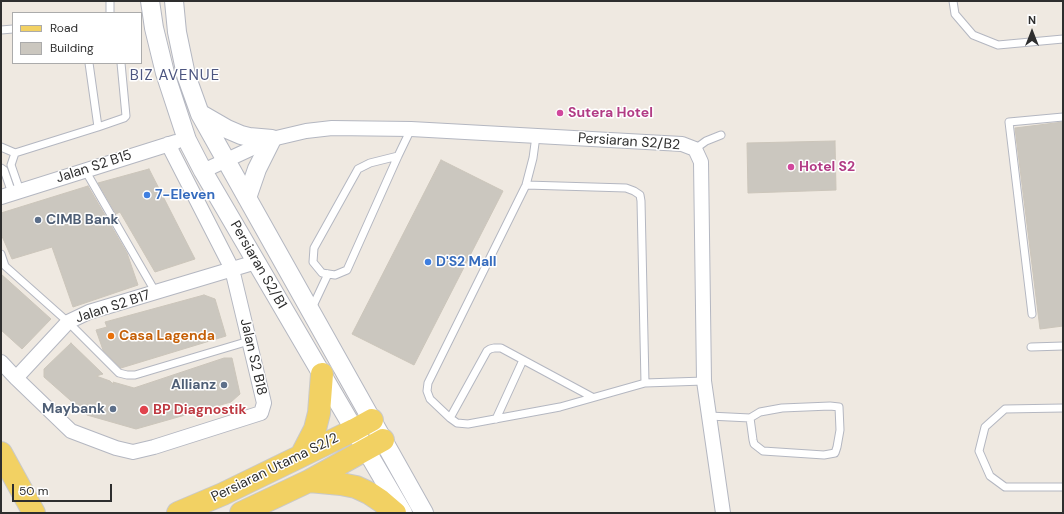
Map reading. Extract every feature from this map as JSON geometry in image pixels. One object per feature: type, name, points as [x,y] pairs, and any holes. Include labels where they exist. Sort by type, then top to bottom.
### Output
[{"type":"main road","points":[[301,456],[315,429],[319,413],[322,374]]},
{"type":"main road","name":"Persiaran Utama S2/2","points":[[178,513],[223,494],[363,425]]},
{"type":"main road","name":"Persiaran Utama S2/2","points":[[241,513],[309,481],[374,445]]},
{"type":"main road","points":[[1,453],[34,509]]},
{"type":"main road","points":[[309,481],[356,487],[381,501],[394,513]]},
{"type":"street","name":"Persiaran S2/B1","points":[[150,1],[150,28],[187,140],[203,171],[322,374],[363,425]]},
{"type":"street","name":"Persiaran S2/B1","points":[[174,1],[177,32],[186,75],[200,114],[310,311],[363,425],[374,445],[402,513]]},
{"type":"street","points":[[200,114],[241,135],[272,139],[257,169],[247,198]]},
{"type":"street","name":"Persiaran S2/B2","points":[[203,171],[272,139],[306,131],[332,128],[411,129],[682,144],[696,149],[702,162],[704,381],[723,513]]},
{"type":"street","name":"Jalan S2 B15","points":[[11,194],[168,144],[187,140]]},
{"type":"street","name":"Jalan S2 B18","points":[[1,362],[71,431],[116,448],[133,452],[154,447],[261,413],[264,403],[232,269],[168,144]]},
{"type":"street","name":"Jalan S2 B17","points":[[16,378],[68,322],[89,312],[256,262]]},
{"type":"street","name":"Persiaran S2/B1","points":[[374,445],[424,513]]},
{"type":"lane","points":[[110,1],[110,12]]},
{"type":"lane","points":[[953,1],[955,14],[973,35],[998,45],[1063,39]]},
{"type":"lane","points":[[1,30],[12,29]]},
{"type":"lane","points":[[89,64],[98,127]]},
{"type":"lane","points":[[1,147],[15,153],[124,118],[127,113],[121,64]]},
{"type":"lane","points":[[1032,314],[1008,122],[1063,117]]},
{"type":"lane","points":[[398,156],[370,163],[358,170],[314,248],[313,262],[322,273],[335,275],[347,270],[411,129]]},
{"type":"lane","points":[[696,149],[706,141],[720,135]]},
{"type":"lane","points":[[536,136],[533,158],[526,185],[428,383],[430,399],[457,423],[468,424],[560,407],[645,383],[704,381]]},
{"type":"lane","points":[[11,194],[11,165],[15,153]]},
{"type":"lane","points":[[1,168],[4,170],[11,194]]},
{"type":"lane","points":[[85,170],[156,293]]},
{"type":"lane","points":[[526,185],[626,188],[640,195],[645,383]]},
{"type":"lane","points":[[1,254],[5,266],[68,322],[119,373],[135,375],[249,341]]},
{"type":"lane","points":[[310,311],[328,274]]},
{"type":"lane","points":[[1031,347],[1063,346]]},
{"type":"lane","points":[[450,418],[490,348],[501,348],[592,397]]},
{"type":"lane","points":[[496,419],[523,360]]},
{"type":"lane","points":[[709,416],[750,418],[760,412],[782,408],[839,407],[840,430],[837,448],[835,453],[824,454],[763,451],[754,444],[750,418]]},
{"type":"lane","points":[[1063,408],[1004,409],[986,426],[980,451],[990,476],[1004,487],[1063,487]]},
{"type":"building","points":[[1063,122],[1063,326],[1040,329],[1015,128]]},
{"type":"building","name":"Hotel S2","points":[[835,141],[836,190],[748,193],[747,143]]},
{"type":"building","name":"D'S2 Mall","points":[[441,160],[503,191],[414,365],[352,334]]},
{"type":"building","points":[[149,169],[195,259],[155,272],[120,212],[116,214],[98,183]]},
{"type":"building","points":[[88,186],[127,253],[138,285],[73,307],[52,247],[12,259],[1,234],[1,213]]},
{"type":"building","points":[[1,274],[51,319],[22,349],[1,330]]},
{"type":"building","points":[[204,295],[215,299],[226,336],[121,368],[103,350],[96,330],[107,327],[105,322]]},
{"type":"building","points":[[71,343],[103,374],[96,376],[110,381],[114,385],[113,382],[134,388],[224,358],[232,358],[240,394],[231,402],[136,429],[87,415],[44,377],[44,369]]},
{"type":"place","name":"Sutera Hotel","points":[[560,113]]},
{"type":"place","name":"Hotel S2","points":[[791,167]]},
{"type":"place","name":"7-Eleven","points":[[147,195]]},
{"type":"place","name":"CIMB Bank","points":[[38,220]]},
{"type":"place","name":"D'S2 Mall","points":[[428,262]]},
{"type":"place","name":"Casa Lagenda","points":[[111,336]]},
{"type":"place","name":"Allianz","points":[[224,385]]},
{"type":"place","name":"Maybank","points":[[113,409]]},
{"type":"place","name":"BP Diagnostik","points":[[144,410]]},
{"type":"district","name":"BIZ AVENUE","points":[[175,76]]}]
